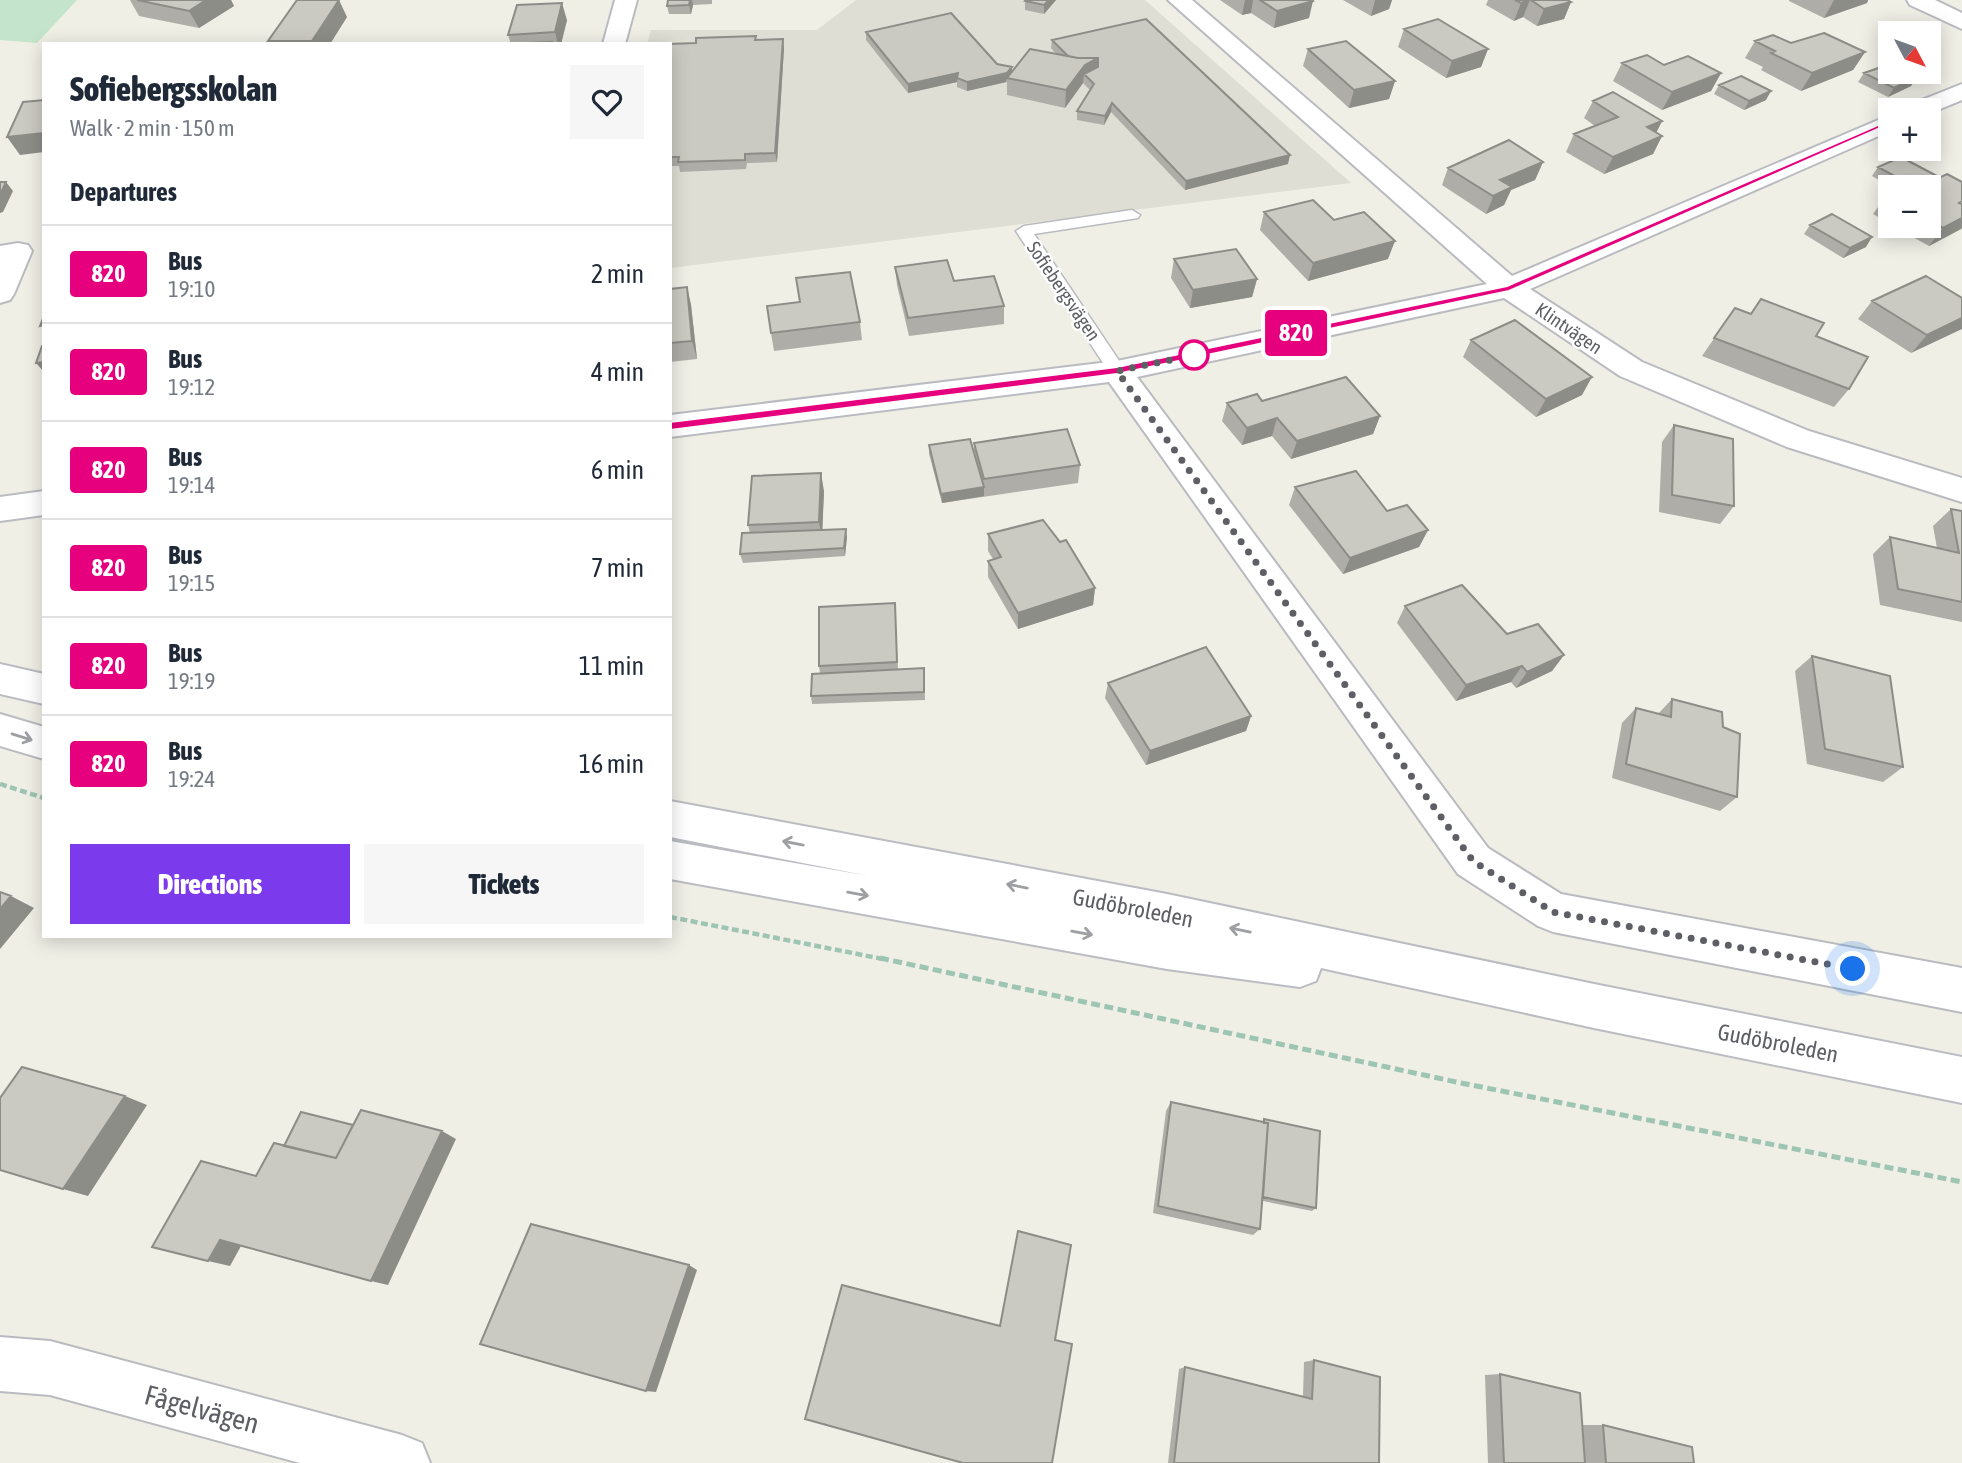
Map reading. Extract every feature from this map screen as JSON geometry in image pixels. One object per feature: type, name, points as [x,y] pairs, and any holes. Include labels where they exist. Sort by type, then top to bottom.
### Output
[{"type":"street","points":[[615,42],[626,0]]},
{"type":"street","name":"Klintvägen","points":[[1179,0],[1509,288],[1631,369],[1798,439],[1962,490]]},
{"type":"street","points":[[1918,0],[1962,22]]},
{"type":"street","points":[[1941,100],[1962,91]]},
{"type":"street","name":"Sofiebergsvägen","points":[[672,426],[1117,371],[1509,288],[1878,127]]},
{"type":"street","points":[[0,294],[21,251]]},
{"type":"street","points":[[1117,371],[1473,861],[1553,912],[1962,990]]},
{"type":"street","points":[[0,509],[42,503]]},
{"type":"street","points":[[0,679],[42,690]]},
{"type":"street","points":[[0,730],[42,742]]},
{"type":"street","name":"Gudöbroleden","points":[[672,819],[1167,914],[1594,1006],[1962,1080]]},
{"type":"street","name":"Gudöbroleden","points":[[672,860],[1167,948],[1594,1006]]},
{"type":"street","name":"Fågelvägen","points":[[0,1364],[50,1368],[402,1463]]},
{"type":"lane","name":"Sofiebergsvägen","points":[[1117,371],[1024,231],[1132,215]]},
{"type":"path","points":[[0,784],[42,797]]},
{"type":"path","points":[[672,917],[878,958],[1474,1085],[1962,1182]]},
{"type":"shaded area","points":[[856,0],[1145,0],[1351,183],[672,268],[672,42],[648,42],[651,30],[817,30]]},
{"type":"green space","points":[[0,0],[77,0],[37,43],[0,40]]},
{"type":"building","points":[[137,0],[206,0],[189,11]]},
{"type":"building","points":[[297,0],[339,0],[312,41],[268,41]]},
{"type":"building","points":[[668,0],[690,0],[689,5],[667,6]]},
{"type":"building","points":[[1026,0],[1049,0],[1044,5]]},
{"type":"building","points":[[1260,0],[1312,0],[1313,1],[1277,11]]},
{"type":"building","points":[[1531,0],[1567,0],[1571,2],[1544,9]]},
{"type":"building","points":[[562,3],[555,32],[508,35],[517,5]]},
{"type":"building","points":[[951,13],[997,64],[1012,67],[1007,73],[967,82],[957,78],[958,73],[908,84],[866,32]]},
{"type":"building","points":[[1146,19],[1290,155],[1186,181],[1112,103],[1105,116],[1077,111],[1094,84],[1084,74],[1098,67],[1098,58],[1068,56],[1052,40]]},
{"type":"building","points":[[1438,19],[1488,49],[1452,61],[1404,29]]},
{"type":"building","points":[[1824,33],[1865,52],[1812,73],[1771,53],[1775,51],[1755,41],[1773,35],[1791,43]]},
{"type":"building","points":[[756,36],[755,40],[783,39],[775,153],[745,154],[745,160],[678,162],[679,157],[672,157],[672,44],[696,43],[696,38]]},
{"type":"building","points":[[1346,41],[1395,81],[1354,90],[1308,49]]},
{"type":"building","points":[[1030,49],[1078,58],[1098,58],[1085,65],[1066,90],[1007,78]]},
{"type":"building","points":[[1647,55],[1664,65],[1688,56],[1721,73],[1672,92],[1622,63]]},
{"type":"building","points":[[1878,68],[1878,80],[1864,73]]},
{"type":"building","points":[[1741,76],[1771,91],[1749,101],[1719,85]]},
{"type":"building","points":[[1886,84],[1902,84],[1894,88]]},
{"type":"building","points":[[1613,92],[1662,121],[1647,127],[1662,136],[1613,157],[1574,134],[1618,117],[1593,101]]},
{"type":"building","points":[[42,100],[42,133],[7,137],[23,102]]},
{"type":"building","points":[[1509,140],[1543,162],[1500,180],[1512,187],[1493,196],[1448,168]]},
{"type":"building","points":[[1892,161],[1909,161],[1935,175],[1893,175],[1878,167]]},
{"type":"building","points":[[1947,174],[1962,182],[1962,201],[1959,203],[1962,204],[1962,218],[1943,228],[1941,227],[1941,177]]},
{"type":"building","points":[[0,182],[6,182],[0,195]]},
{"type":"building","points":[[1313,200],[1334,220],[1364,212],[1395,241],[1313,263],[1264,212]]},
{"type":"building","points":[[1832,214],[1872,237],[1850,248],[1810,225]]},
{"type":"building","points":[[1236,249],[1257,279],[1193,290],[1174,259]]},
{"type":"building","points":[[947,260],[954,281],[994,276],[1004,306],[908,318],[895,267]]},
{"type":"building","points":[[850,272],[860,322],[771,333],[767,306],[800,302],[796,278]]},
{"type":"building","points":[[1926,276],[1962,298],[1962,318],[1927,335],[1872,301]]},
{"type":"building","points":[[687,287],[692,341],[672,343],[672,289]]},
{"type":"building","points":[[1761,299],[1824,323],[1816,336],[1868,357],[1849,389],[1714,338],[1735,308],[1751,314]]},
{"type":"building","points":[[1515,320],[1592,377],[1546,399],[1471,340]]},
{"type":"building","points":[[42,346],[42,362],[36,363]]},
{"type":"building","points":[[1346,377],[1380,416],[1297,441],[1277,418],[1247,428],[1227,403],[1257,394],[1262,401]]},
{"type":"building","points":[[1674,425],[1733,439],[1734,506],[1672,495]]},
{"type":"building","points":[[1067,429],[1080,465],[984,479],[974,443]]},
{"type":"building","points":[[970,439],[984,487],[941,494],[929,445]]},
{"type":"building","points":[[1356,471],[1387,511],[1407,505],[1428,530],[1350,558],[1295,487]]},
{"type":"building","points":[[821,473],[819,522],[748,525],[752,476]]},
{"type":"building","points":[[1951,509],[1962,511],[1962,602],[1898,589],[1890,537],[1959,553]]},
{"type":"building","points":[[1043,520],[1060,542],[1066,540],[1095,588],[1018,613],[988,561],[1001,557],[988,534]]},
{"type":"building","points":[[846,529],[844,548],[740,554],[742,533]]},
{"type":"building","points":[[1462,585],[1507,634],[1538,624],[1564,655],[1527,672],[1522,666],[1466,685],[1405,606]]},
{"type":"building","points":[[895,603],[897,662],[819,666],[819,607]]},
{"type":"building","points":[[1206,647],[1251,716],[1150,751],[1108,683]]},
{"type":"building","points":[[1812,656],[1890,676],[1903,767],[1825,749]]},
{"type":"building","points":[[924,668],[924,692],[811,696],[812,674]]},
{"type":"building","points":[[1672,699],[1722,712],[1723,727],[1740,734],[1737,797],[1626,764],[1636,708],[1671,717]]},
{"type":"building","points":[[0,892],[11,896],[0,909]]},
{"type":"building","points":[[22,1067],[125,1096],[63,1189],[0,1170],[0,1098]]},
{"type":"building","points":[[1171,1102],[1268,1123],[1260,1229],[1158,1206]]},
{"type":"building","points":[[361,1110],[442,1131],[371,1281],[220,1240],[208,1261],[152,1247],[201,1161],[256,1176],[274,1143],[336,1158]]},
{"type":"building","points":[[301,1112],[353,1125],[336,1158],[284,1146]]},
{"type":"building","points":[[1264,1119],[1320,1131],[1316,1208],[1263,1197],[1268,1123],[1264,1123]]},
{"type":"building","points":[[531,1224],[689,1265],[646,1391],[480,1344]]},
{"type":"building","points":[[1018,1231],[1071,1245],[1055,1340],[1072,1344],[1052,1463],[963,1463],[805,1419],[842,1285],[1000,1326]]},
{"type":"building","points":[[1314,1360],[1380,1377],[1379,1463],[1174,1463],[1185,1367],[1312,1399]]},
{"type":"building","points":[[1500,1374],[1580,1393],[1585,1463],[1504,1463]]},
{"type":"building","points":[[1603,1425],[1692,1447],[1694,1463],[1606,1463]]},
{"type":"bus line","name":"820","points":[[672,426],[1117,371],[1509,288],[1878,127]]},
{"type":"route","points":[[1194,355],[1196,354],[1117,371],[1473,861],[1553,912],[1853,969]]}]
